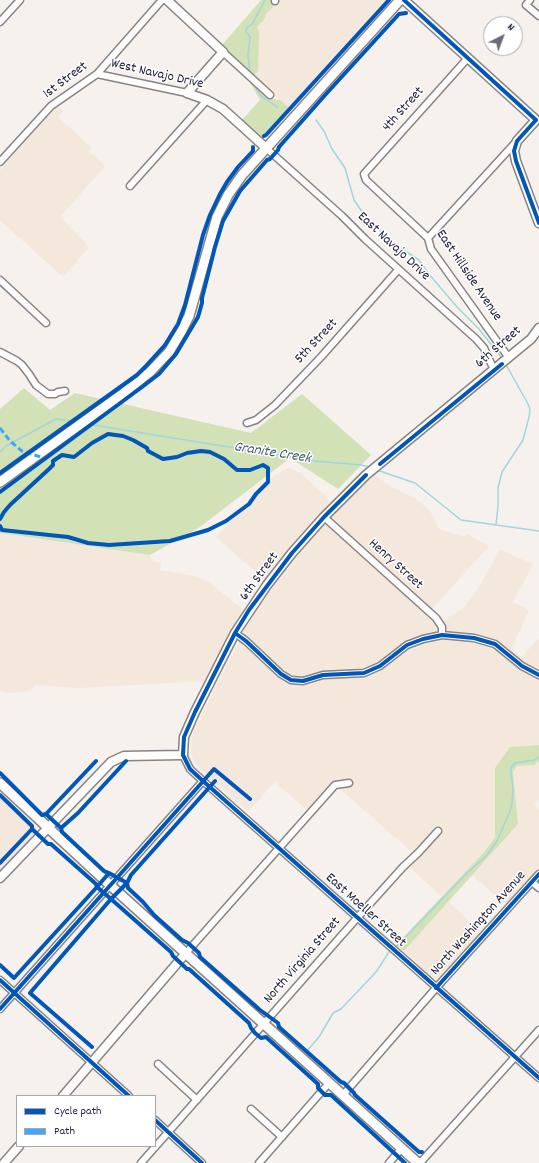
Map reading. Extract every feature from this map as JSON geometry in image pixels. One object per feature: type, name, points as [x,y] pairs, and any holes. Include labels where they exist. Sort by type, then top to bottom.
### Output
[{"type":"main road","points":[[0,482],[121,395],[150,372],[169,352],[181,332],[192,308],[217,217],[228,195],[242,175],[400,0]]},
{"type":"main road","points":[[0,783],[329,1084],[419,1163]]},
{"type":"street","points":[[0,22],[20,0]]},
{"type":"street","name":"1st Street","points":[[0,162],[51,106],[97,74],[162,0]]},
{"type":"street","points":[[167,0],[270,95]]},
{"type":"street","points":[[404,0],[538,120],[428,238]]},
{"type":"street","points":[[530,0],[526,5],[539,16]]},
{"type":"street","points":[[187,93],[223,52]]},
{"type":"street","name":"4th Street","points":[[366,180],[364,174],[368,169],[467,58]]},
{"type":"street","name":"West Navajo Drive","points":[[97,74],[187,93],[207,100],[222,109],[266,148]]},
{"type":"street","points":[[130,186],[207,100]]},
{"type":"street","points":[[517,141],[514,151],[516,162],[539,223]]},
{"type":"street","name":"East Navajo Drive","points":[[266,148],[342,216],[398,270],[476,339],[484,348],[494,370]]},
{"type":"street","name":"East Hillside Avenue","points":[[366,180],[428,238],[431,248],[506,360]]},
{"type":"street","name":"5th Street","points":[[247,423],[256,420],[275,405],[321,358],[398,270]]},
{"type":"street","points":[[0,280],[46,323]]},
{"type":"street","name":"6th Street","points":[[183,755],[184,738],[195,712],[235,633],[249,610],[279,569],[324,517],[366,475],[531,339],[539,328]]},
{"type":"street","points":[[0,352],[22,365],[36,385],[48,394],[65,391]]},
{"type":"street","name":"Henry Street","points":[[324,517],[436,618],[442,626],[442,635]]},
{"type":"street","points":[[235,633],[246,641],[281,674],[291,680],[303,681],[323,675],[364,673],[380,666],[407,645],[423,639],[442,635],[474,638],[495,644],[522,666],[539,676]]},
{"type":"street","points":[[0,878],[111,762],[124,756],[183,755]]},
{"type":"street","name":"East Moeller Street","points":[[183,755],[190,768],[203,781],[539,1078]]},
{"type":"street","points":[[0,1009],[203,781]]},
{"type":"street","points":[[64,1095],[335,785],[349,783]]},
{"type":"street","name":"North Virginia Street","points":[[156,1147],[243,1046],[403,867],[438,831]]},
{"type":"street","name":"North Washington Avenue","points":[[343,1095],[436,988],[539,874]]},
{"type":"street","points":[[532,882],[539,888]]},
{"type":"street","points":[[0,980],[128,1095]]},
{"type":"street","points":[[419,1163],[539,1030]]},
{"type":"street","points":[[158,1064],[197,1100]]},
{"type":"street","points":[[259,1163],[329,1084]]},
{"type":"street","points":[[251,1109],[282,1137]]},
{"type":"street","points":[[156,1121],[202,1163]]},
{"type":"street","points":[[4,1163],[18,1147]]},
{"type":"street","name":"North Virginia Street","points":[[141,1163],[156,1147]]},
{"type":"street","points":[[389,1163],[402,1148]]},
{"type":"shaded area","points":[[279,0],[390,0],[291,110],[253,76],[258,71],[257,27],[264,20],[266,14]]},
{"type":"shaded area","points":[[59,107],[63,111],[58,117],[92,148],[89,151],[105,166],[60,217],[89,247],[63,277],[0,220],[0,170],[52,112]]},
{"type":"shaded area","points":[[288,468],[299,472],[325,495],[329,500],[329,505],[287,552],[265,580],[216,537],[276,474]]},
{"type":"shaded area","points":[[375,475],[391,487],[415,498],[430,511],[439,529],[464,537],[467,534],[489,546],[431,610],[443,621],[464,607],[474,595],[500,550],[533,564],[513,602],[529,610],[512,648],[521,658],[539,638],[539,745],[510,747],[496,767],[495,836],[485,851],[441,896],[410,868],[419,858],[342,791],[341,777],[334,780],[334,784],[308,811],[275,782],[248,811],[200,769],[194,762],[191,754],[191,741],[194,730],[248,624],[270,591],[304,547],[333,515]]},
{"type":"shaded area","points":[[0,533],[150,555],[153,561],[161,563],[160,570],[195,576],[210,583],[240,607],[243,612],[205,681],[78,688],[35,685],[30,691],[10,693],[0,691]]},
{"type":"shaded area","points":[[539,761],[539,800],[534,805],[539,809],[539,869],[507,906],[472,875],[518,824],[513,772],[517,766],[534,765]]},
{"type":"shaded area","points":[[0,793],[36,827],[37,831],[15,857],[12,857],[4,865],[6,866],[0,873]]},
{"type":"shaded area","points":[[448,902],[482,933],[443,978],[439,979],[434,978],[404,951]]},
{"type":"green space","points":[[261,0],[272,0],[274,6],[257,27],[259,32],[258,71],[253,76],[225,51],[222,45]]},
{"type":"green space","points":[[247,77],[268,96],[280,100],[291,110],[268,136],[259,136],[241,121],[260,100]]},
{"type":"green space","points":[[24,388],[50,410],[75,393],[251,433],[302,394],[371,455],[338,489],[290,458],[200,527],[150,555],[0,533],[0,409]]},
{"type":"green space","points":[[539,745],[539,761],[534,765],[517,766],[513,772],[518,824],[404,951],[396,945],[485,851],[495,837],[495,768],[510,747]]},
{"type":"waterway","points":[[250,73],[248,55],[250,37],[246,32],[247,28],[253,23],[265,0]]},
{"type":"waterway","points":[[253,82],[260,95],[277,107]]},
{"type":"waterway","points":[[316,120],[324,131],[332,149],[345,168],[354,200],[365,216],[394,244],[419,260],[428,273],[457,307],[479,329],[502,358]]},
{"type":"waterway","points":[[496,525],[498,488],[502,472],[523,440],[530,409],[505,363]]},
{"type":"waterway","name":"Granite Creek","points":[[0,452],[6,446],[56,419],[77,422]]},
{"type":"waterway","name":"Granite Creek","points":[[87,424],[315,461],[369,467]]},
{"type":"waterway","name":"Granite Creek","points":[[377,470],[415,483],[461,520],[539,531]]},
{"type":"waterway","points":[[396,947],[467,873],[487,855],[497,841],[510,811],[513,789],[511,768],[515,763],[534,760],[539,757]]},
{"type":"waterway","points":[[307,1051],[319,1037],[333,1013],[341,1009],[376,972],[389,952]]},
{"type":"marked path","points":[[0,428],[10,441],[22,451],[47,459]]},
{"type":"cycle path","points":[[264,136],[389,0]]},
{"type":"cycle path","points":[[404,0],[536,120],[517,141],[514,151],[516,161],[539,223]]},
{"type":"cycle path","points":[[0,492],[159,374],[176,354],[198,317],[223,221],[240,191],[399,14],[406,13]]},
{"type":"cycle path","points":[[0,473],[137,375],[165,345],[178,324],[185,305],[203,235],[210,215],[227,182],[238,167],[253,151],[253,147]]},
{"type":"cycle path","points":[[380,464],[502,364]]},
{"type":"cycle path","points":[[0,519],[10,505],[53,465],[53,461],[62,455],[74,457],[92,443],[108,434],[123,436],[133,440],[147,448],[148,451],[163,459],[201,451],[210,452],[224,459],[237,470],[250,470],[263,465],[268,468],[268,482],[256,494],[249,504],[226,521],[208,530],[170,541],[109,545],[88,543],[68,537],[2,530],[0,526]]},
{"type":"cycle path","points":[[366,475],[324,517],[292,553],[249,610],[235,633],[195,712],[184,737],[183,755],[190,769],[203,781],[539,1078]]},
{"type":"cycle path","points":[[235,633],[246,641],[281,674],[291,680],[303,681],[323,675],[364,673],[380,666],[407,645],[423,639],[442,635],[474,638],[495,644],[522,666],[539,675]]},
{"type":"cycle path","points":[[46,814],[96,761]]},
{"type":"cycle path","points":[[61,828],[78,813],[126,761]]},
{"type":"cycle path","points":[[0,1009],[214,769],[250,799]]},
{"type":"cycle path","points":[[0,773],[42,815],[46,814],[61,828],[62,832],[104,871],[109,873]]},
{"type":"cycle path","points":[[215,781],[131,875],[127,883],[128,888],[154,915],[199,953],[200,957],[260,1010],[278,1023],[279,1027],[341,1082],[344,1083],[355,1095],[419,1152],[422,1152]]},
{"type":"cycle path","points":[[0,795],[32,826],[32,829],[0,863]]},
{"type":"cycle path","points":[[0,965],[14,978],[97,887],[109,873],[127,883],[111,899],[97,887],[96,884],[51,844],[48,844],[32,829]]},
{"type":"cycle path","points":[[436,988],[539,874]]},
{"type":"cycle path","points":[[92,1047],[30,993],[111,899],[171,952],[173,956],[187,969],[189,969],[249,1023],[255,1033],[261,1038],[266,1037],[318,1084],[318,1088],[325,1095],[331,1095],[405,1163]]},
{"type":"cycle path","points":[[0,980],[128,1095]]},
{"type":"cycle path","points":[[156,1121],[202,1163]]}]
